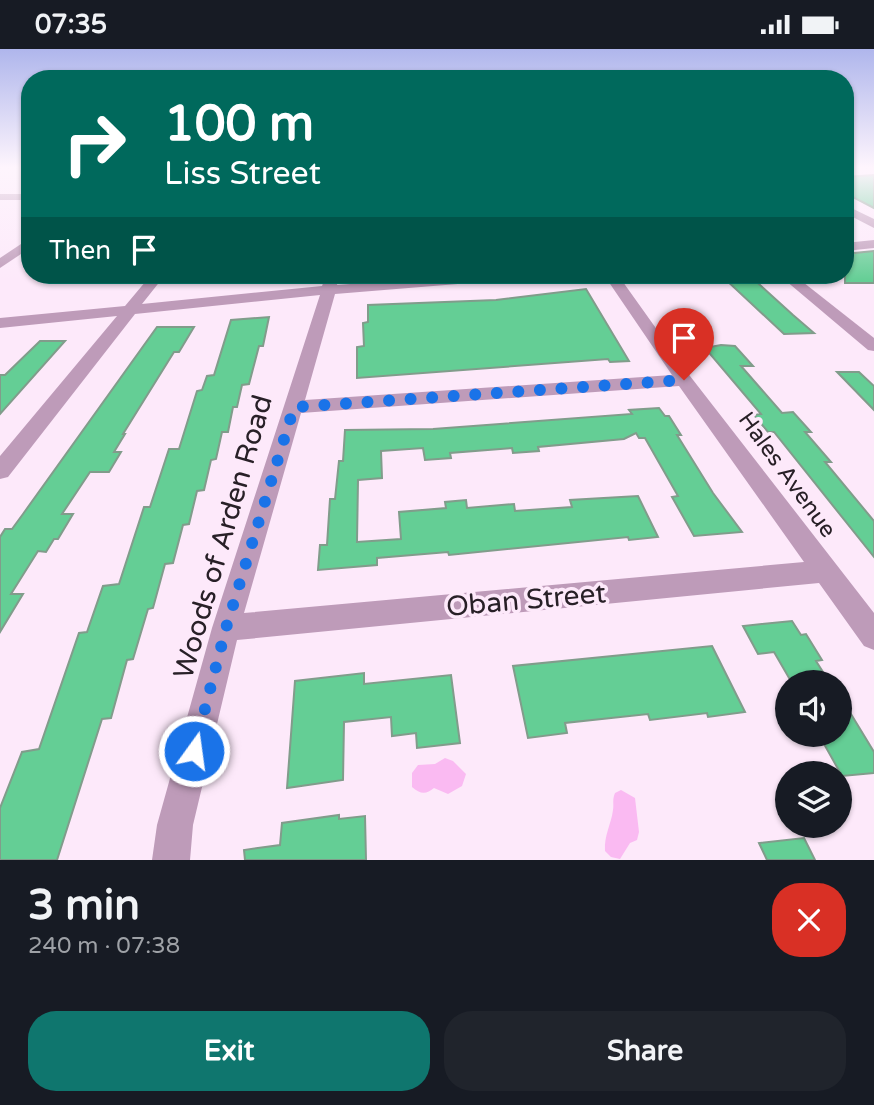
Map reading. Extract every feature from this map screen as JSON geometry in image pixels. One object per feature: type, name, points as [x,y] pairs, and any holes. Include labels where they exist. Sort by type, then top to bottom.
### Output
[{"type":"street","points":[[854,213],[874,224]]},
{"type":"street","points":[[854,246],[874,244]]},
{"type":"street","points":[[0,264],[21,249]]},
{"type":"street","points":[[0,253],[15,253]]},
{"type":"street","points":[[0,471],[151,284]]},
{"type":"street","points":[[0,323],[130,310],[317,284]]},
{"type":"street","name":"Woods of Arden Road","points":[[171,860],[175,825],[226,628],[330,284]]},
{"type":"street","name":"Hales Avenue","points":[[617,284],[684,380],[874,636]]},
{"type":"street","points":[[797,284],[874,346]]},
{"type":"street","points":[[294,407],[684,380]]},
{"type":"street","name":"Oban Street","points":[[226,628],[825,571]]},
{"type":"shaded area","points":[[445,758],[453,761],[466,774],[462,786],[448,794],[434,788],[426,793],[420,792],[412,787],[412,773],[418,765],[435,764]]},
{"type":"shaded area","points":[[621,790],[635,798],[639,832],[637,840],[630,843],[620,859],[611,857],[605,851],[605,845],[614,795]]},
{"type":"building","points":[[874,251],[874,283],[854,283],[854,253]]},
{"type":"building","points":[[730,284],[759,284],[814,333],[784,334]]},
{"type":"building","points":[[586,289],[629,361],[610,362],[608,359],[357,378],[357,347],[364,346],[363,323],[368,322],[368,305],[496,300]]},
{"type":"building","points":[[269,317],[263,346],[259,346],[249,384],[242,385],[237,407],[233,407],[228,432],[222,432],[216,459],[211,460],[204,490],[197,491],[189,524],[183,525],[173,563],[165,564],[153,608],[148,609],[133,659],[127,660],[111,718],[102,719],[57,860],[0,860],[0,808],[22,752],[39,749],[79,633],[87,632],[103,586],[119,584],[144,507],[150,507],[169,449],[179,449],[197,391],[202,390],[207,376],[214,375],[231,320]]},
{"type":"building","points":[[157,327],[194,327],[179,352],[174,352],[123,434],[114,452],[121,452],[109,472],[90,472],[62,514],[73,514],[58,539],[54,539],[46,552],[38,551],[11,594],[23,594],[0,632],[0,537],[5,529],[12,529]]},
{"type":"building","points":[[40,341],[65,341],[0,414],[0,375],[5,375]]},
{"type":"building","points":[[735,346],[753,366],[741,366],[782,413],[793,412],[811,432],[805,432],[831,462],[825,462],[874,521],[874,557],[774,432],[768,432],[754,415],[761,414],[705,348]]},
{"type":"building","points":[[837,372],[859,372],[874,386],[874,410]]},
{"type":"building","points":[[659,408],[665,416],[669,416],[681,435],[677,435],[713,493],[742,532],[694,536],[672,497],[678,496],[645,438],[639,438],[636,433],[624,439],[538,447],[539,451],[513,453],[512,448],[450,453],[451,458],[425,460],[423,448],[381,451],[382,478],[358,480],[357,542],[401,539],[399,512],[446,508],[445,502],[466,500],[467,508],[514,504],[515,511],[572,507],[570,500],[638,496],[658,537],[629,540],[628,537],[449,555],[448,552],[377,558],[377,565],[318,570],[320,545],[327,545],[330,499],[335,499],[339,461],[343,461],[345,430],[433,429],[632,414],[629,410]]},
{"type":"building","points":[[792,621],[801,635],[806,634],[822,660],[816,661],[822,670],[784,670],[774,652],[758,654],[743,626]]},
{"type":"building","points":[[712,646],[745,712],[708,717],[707,713],[650,720],[648,714],[565,723],[567,733],[528,738],[513,666]]},
{"type":"building","points":[[364,673],[364,684],[451,675],[460,743],[417,748],[416,733],[392,736],[391,717],[344,722],[343,780],[287,788],[295,681]]},
{"type":"building","points":[[852,716],[874,752],[874,773],[852,775],[852,761],[834,761],[826,747],[852,747]]},
{"type":"building","points":[[339,815],[339,819],[365,816],[366,860],[245,860],[244,850],[280,845],[282,823]]},
{"type":"building","points":[[804,838],[815,860],[767,860],[759,843]]},
{"type":"route","points":[[194,751],[226,628],[294,407],[684,380]]}]
